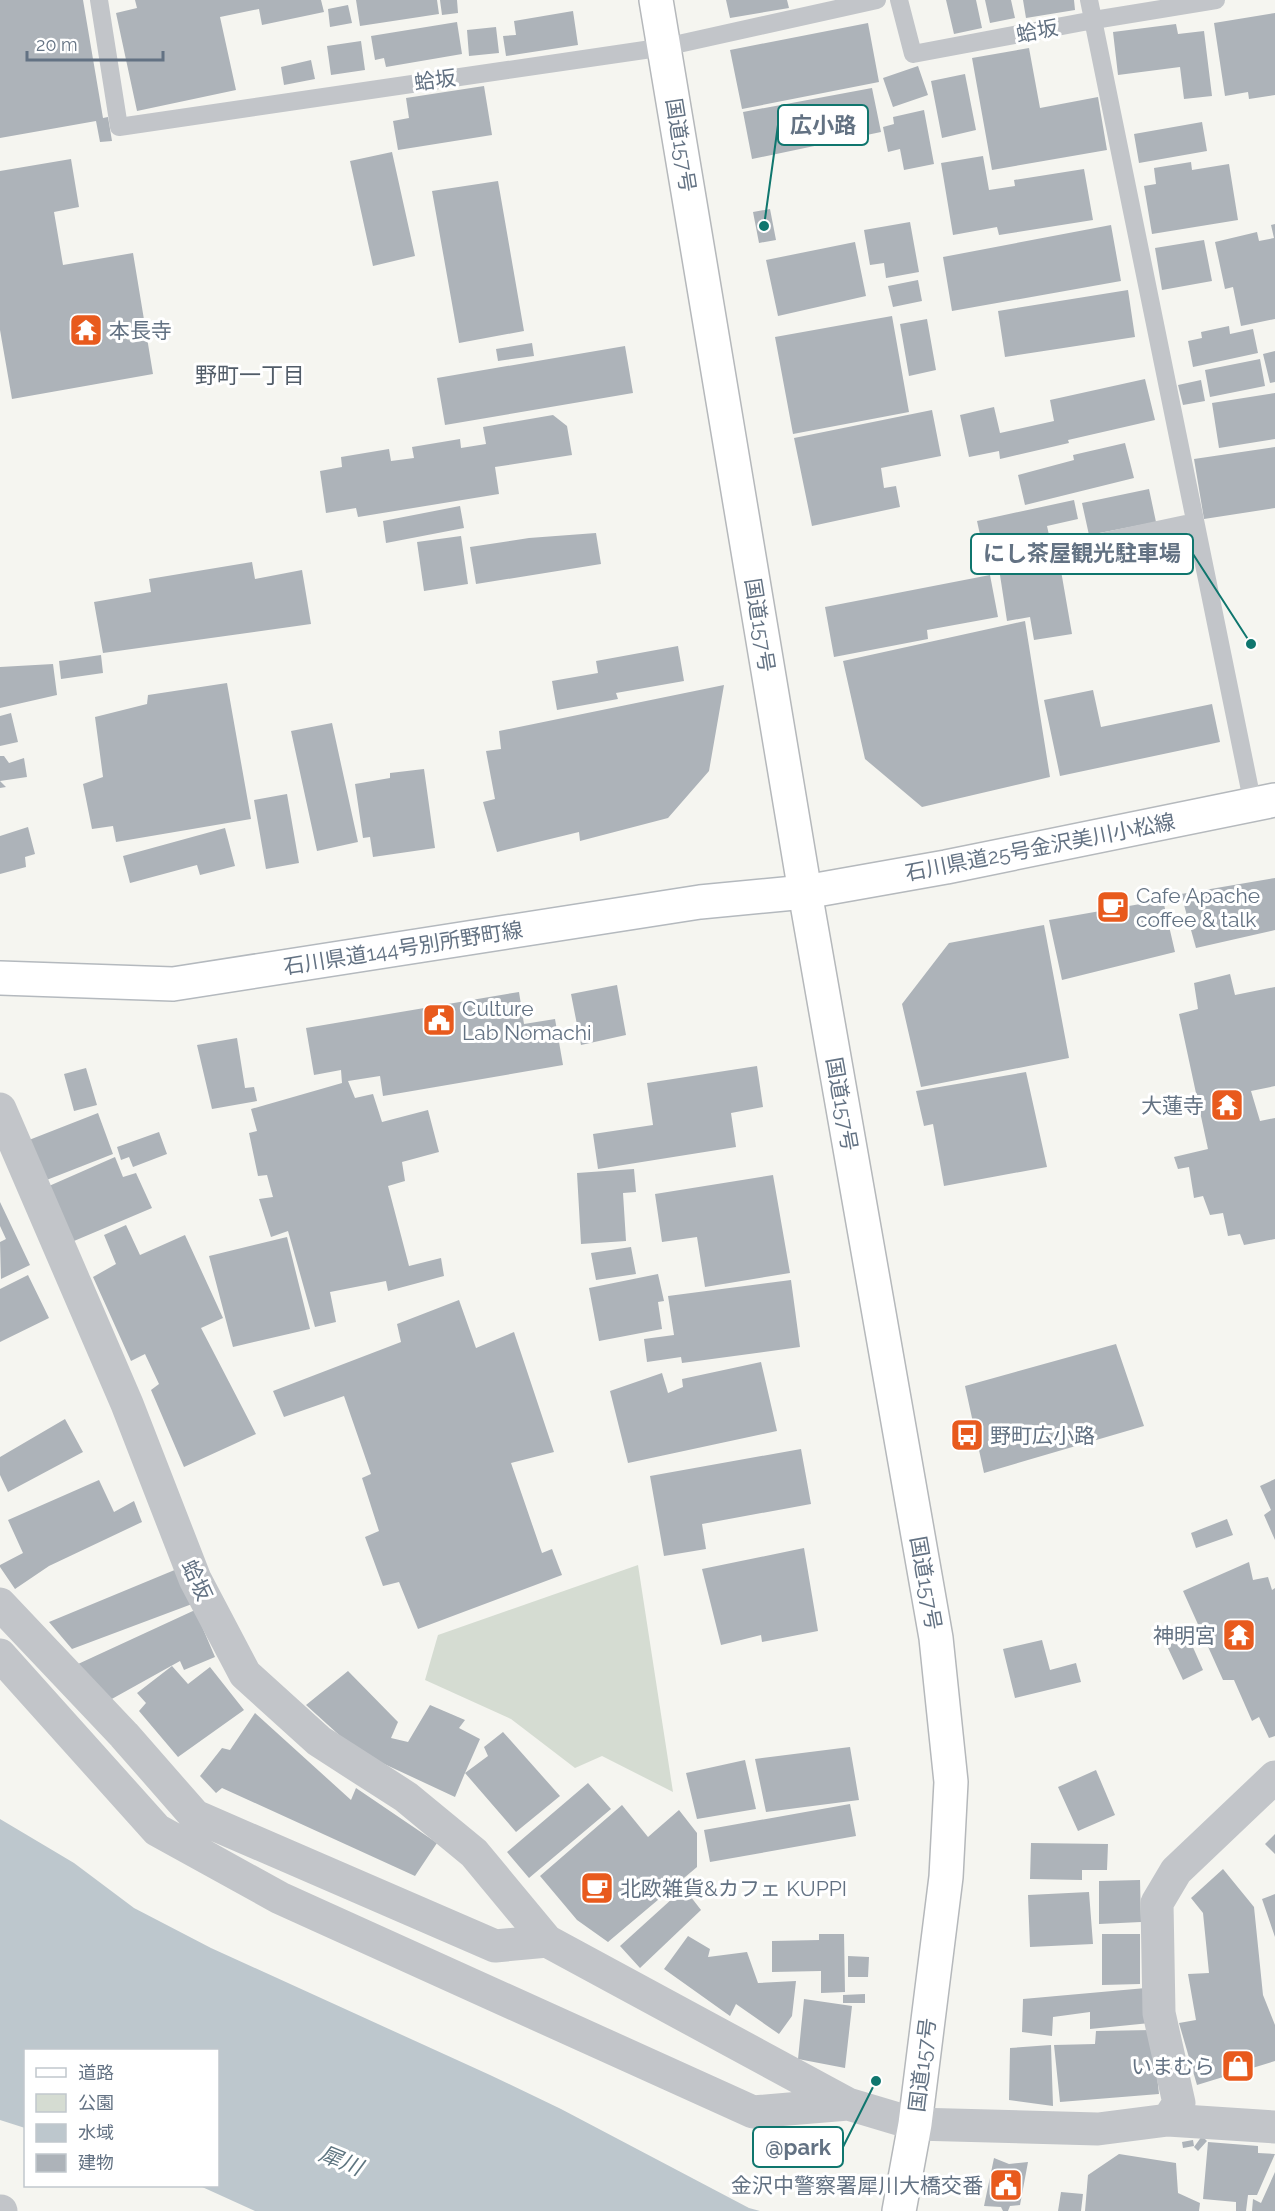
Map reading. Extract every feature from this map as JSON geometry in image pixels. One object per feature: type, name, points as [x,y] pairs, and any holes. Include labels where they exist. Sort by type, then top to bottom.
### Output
[{"type":"main road","name":"国道157号","points":[[656,0],[805,892],[936,1638],[951,1782],[946,1877],[913,2137],[900,2211]]},
{"type":"main road","name":"石川県道25号金沢美川小松線","points":[[805,892],[946,867],[1264,802]]},
{"type":"main road","name":"石川県道144号別所野町線","points":[[0,978],[173,984],[700,902],[805,892]]},
{"type":"street","name":"蛤坂","points":[[0,1109],[127,1404],[195,1579],[245,1674],[319,1741],[406,1797],[474,1853],[547,1941]]},
{"type":"street","points":[[0,1604],[124,1735],[195,1816],[495,1947],[547,1941],[913,2137],[1098,2129],[1168,2120],[1275,2127]]},
{"type":"street","points":[[0,1655],[157,1830],[280,1898],[753,2112],[848,2104]]},
{"type":"street","points":[[1168,2120],[1179,2103],[1159,2013],[1157,1903],[1176,1871],[1275,1778]]},
{"type":"lane","name":"蛤坂","points":[[99,0],[119,128],[665,47],[877,0]]},
{"type":"lane","name":"蛤坂","points":[[899,0],[913,54],[1216,0]]},
{"type":"lane","points":[[1089,0],[1196,522],[1264,802]]},
{"type":"lane","points":[[1064,550],[1196,522]]},
{"type":"green space","points":[[638,1565],[673,1792],[602,1756],[575,1768],[511,1719],[425,1680],[438,1635]]},
{"type":"water","name":"犀川","points":[[0,1819],[74,1863],[134,1908],[211,1948],[561,2109],[749,2208],[760,2211],[255,2211],[202,2187],[219,2187],[219,2049],[24,2049],[24,2128],[0,2120]]},
{"type":"building","points":[[0,0],[83,0],[103,118],[108,117],[112,141],[100,142],[96,121],[0,138]]},
{"type":"building","points":[[135,0],[321,0],[324,12],[262,25],[259,9],[220,17],[236,90],[137,111],[116,13],[137,8]]},
{"type":"building","points":[[356,0],[437,0],[439,14],[360,26]]},
{"type":"building","points":[[440,0],[457,0],[458,13],[442,15]]},
{"type":"building","points":[[726,0],[787,0],[789,8],[730,18]]},
{"type":"building","points":[[946,0],[976,0],[982,28],[954,34]]},
{"type":"building","points":[[985,0],[1011,0],[1015,18],[990,23]]},
{"type":"building","points":[[1023,0],[1074,0],[1075,10],[1026,18]]},
{"type":"building","points":[[348,5],[352,23],[330,27],[328,9]]},
{"type":"building","points":[[573,11],[578,45],[506,56],[503,36],[516,35],[514,21]]},
{"type":"building","points":[[1275,13],[1275,95],[1249,99],[1248,92],[1225,96],[1214,23]]},
{"type":"building","points":[[457,22],[462,54],[386,67],[384,58],[375,60],[371,36]]},
{"type":"building","points":[[868,23],[879,82],[742,109],[730,50]]},
{"type":"building","points":[[1176,24],[1178,34],[1204,31],[1212,96],[1184,99],[1180,67],[1118,75],[1113,32]]},
{"type":"building","points":[[496,27],[499,53],[469,56],[467,30]]},
{"type":"building","points":[[361,41],[365,70],[331,75],[327,46]]},
{"type":"building","points":[[1029,48],[1040,108],[1098,97],[1107,150],[992,170],[972,58]]},
{"type":"building","points":[[311,60],[315,79],[284,85],[281,67]]},
{"type":"building","points":[[918,66],[928,95],[893,107],[883,78]]},
{"type":"building","points":[[965,74],[976,130],[942,138],[931,81]]},
{"type":"building","points":[[484,86],[492,135],[398,150],[393,121],[409,118],[406,98]]},
{"type":"building","points":[[872,88],[881,132],[752,159],[743,112]]},
{"type":"building","points":[[924,110],[934,164],[904,170],[900,149],[888,152],[883,127],[894,124],[893,117]]},
{"type":"building","points":[[1202,122],[1207,151],[1139,163],[1134,134]]},
{"type":"building","points":[[392,152],[415,256],[373,266],[350,161]]},
{"type":"building","points":[[983,156],[989,190],[1015,186],[1014,180],[1084,169],[1093,220],[999,235],[997,227],[953,235],[941,163]]},
{"type":"building","points":[[71,159],[79,207],[54,212],[63,265],[133,253],[153,374],[12,399],[0,330],[0,171]]},
{"type":"building","points":[[1191,162],[1192,170],[1229,164],[1238,220],[1152,234],[1144,186],[1156,184],[1154,168]]},
{"type":"building","points":[[498,181],[524,331],[459,343],[432,191]]},
{"type":"building","points":[[770,209],[776,240],[759,243],[753,212]]},
{"type":"building","points":[[910,222],[919,272],[886,278],[884,263],[870,265],[864,230]]},
{"type":"building","points":[[1275,224],[1275,319],[1241,326],[1233,287],[1225,289],[1215,242],[1257,232],[1259,241],[1274,238],[1271,225]]},
{"type":"building","points":[[1111,225],[1121,281],[952,311],[943,257]]},
{"type":"building","points":[[1204,240],[1212,281],[1162,290],[1155,248]]},
{"type":"building","points":[[855,242],[866,296],[778,316],[766,260]]},
{"type":"building","points":[[918,280],[922,301],[893,307],[888,286]]},
{"type":"building","points":[[1128,290],[1135,337],[1005,357],[998,311]]},
{"type":"building","points":[[892,316],[909,412],[793,434],[775,337]]},
{"type":"building","points":[[927,319],[936,370],[909,376],[900,324]]},
{"type":"building","points":[[1229,326],[1230,334],[1253,329],[1258,353],[1193,367],[1188,341],[1202,338],[1201,332]]},
{"type":"building","points":[[532,343],[534,356],[498,361],[496,349]]},
{"type":"building","points":[[625,346],[633,393],[445,425],[437,378]]},
{"type":"building","points":[[1275,351],[1275,382],[1270,383],[1263,354]]},
{"type":"building","points":[[1260,359],[1265,386],[1210,397],[1205,370]]},
{"type":"building","points":[[1145,379],[1155,420],[1068,440],[1069,443],[1000,459],[999,451],[969,457],[960,415],[994,407],[1000,433],[1054,421],[1050,400]]},
{"type":"building","points":[[1201,380],[1205,401],[1183,405],[1178,385]]},
{"type":"building","points":[[1275,393],[1275,439],[1219,448],[1212,403]]},
{"type":"building","points":[[932,410],[941,456],[881,468],[884,488],[896,486],[900,507],[812,526],[794,438]]},
{"type":"building","points":[[553,415],[567,426],[572,455],[495,467],[499,494],[358,517],[356,508],[326,513],[320,471],[342,467],[341,457],[389,449],[391,461],[414,458],[412,447],[460,439],[461,448],[486,444],[483,427]]},
{"type":"building","points":[[1125,443],[1134,478],[1025,505],[1018,475],[1074,460],[1073,455]]},
{"type":"building","points":[[1275,447],[1275,508],[1204,519],[1194,459]]},
{"type":"building","points":[[1149,489],[1156,522],[1089,535],[1082,503]]},
{"type":"building","points":[[1074,500],[1078,519],[1047,526],[1053,553],[987,567],[977,521]]},
{"type":"building","points":[[460,506],[464,528],[386,543],[383,521]]},
{"type":"building","points":[[596,533],[601,564],[476,584],[470,547],[529,538]]},
{"type":"building","points":[[461,536],[468,584],[424,591],[417,542]]},
{"type":"building","points":[[252,562],[255,579],[302,570],[311,624],[103,653],[94,602],[151,592],[149,579]]},
{"type":"building","points":[[1060,565],[1072,634],[1034,640],[1030,617],[1007,621],[1000,575]]},
{"type":"building","points":[[990,575],[998,617],[927,630],[928,639],[834,657],[825,607]]},
{"type":"building","points":[[1025,621],[1050,777],[922,807],[865,759],[843,661]]},
{"type":"building","points":[[678,646],[684,681],[616,693],[618,699],[557,710],[552,681],[598,673],[596,661]]},
{"type":"building","points":[[101,655],[103,673],[61,679],[59,661]]},
{"type":"building","points":[[53,664],[57,695],[0,708],[0,667]]},
{"type":"building","points":[[227,683],[251,819],[116,842],[113,826],[92,829],[83,784],[103,777],[95,717],[147,704],[148,695]]},
{"type":"building","points":[[724,685],[709,771],[668,818],[580,841],[579,832],[497,852],[483,802],[495,799],[486,751],[501,749],[499,731]]},
{"type":"building","points":[[1093,690],[1101,727],[1212,704],[1220,742],[1060,776],[1044,700]]},
{"type":"building","points":[[11,713],[18,742],[0,746],[0,716]]},
{"type":"building","points":[[332,723],[358,842],[317,851],[291,731]]},
{"type":"building","points":[[0,756],[4,756],[9,763],[24,758],[27,777],[0,781]]},
{"type":"building","points":[[424,769],[435,848],[373,857],[370,837],[363,838],[355,784],[390,778],[390,773]]},
{"type":"building","points":[[287,794],[299,863],[266,869],[254,800]]},
{"type":"building","points":[[28,827],[35,854],[25,857],[26,867],[0,874],[0,836]]},
{"type":"building","points":[[225,828],[235,866],[200,875],[197,865],[130,883],[123,856]]},
{"type":"building","points":[[1275,878],[1275,930],[1196,948],[1181,894]]},
{"type":"building","points":[[1163,900],[1175,952],[1062,980],[1049,920]]},
{"type":"building","points":[[1044,925],[1069,1058],[921,1087],[902,1004],[949,943]]},
{"type":"building","name":"大蓮寺","points":[[1230,974],[1235,995],[1275,987],[1275,1086],[1251,1091],[1260,1121],[1275,1118],[1275,1239],[1244,1245],[1240,1234],[1228,1236],[1223,1213],[1210,1215],[1203,1196],[1194,1198],[1189,1167],[1178,1169],[1174,1157],[1208,1149],[1179,1014],[1198,1009],[1194,983]]},
{"type":"building","points":[[617,985],[626,1035],[581,1045],[571,994]]},
{"type":"building","points":[[519,992],[524,1024],[555,1019],[563,1065],[383,1096],[380,1076],[348,1081],[355,1098],[373,1094],[382,1122],[428,1110],[439,1152],[402,1162],[405,1181],[388,1186],[409,1266],[441,1258],[444,1276],[388,1291],[386,1281],[330,1292],[336,1322],[315,1327],[288,1231],[271,1237],[259,1199],[273,1197],[267,1175],[258,1176],[249,1133],[257,1131],[251,1109],[342,1083],[341,1070],[314,1075],[306,1028]]},
{"type":"building","points":[[237,1038],[245,1088],[254,1087],[257,1101],[212,1109],[197,1045]]},
{"type":"building","points":[[757,1066],[763,1107],[731,1113],[736,1147],[598,1169],[593,1134],[653,1125],[647,1083]]},
{"type":"building","points":[[86,1068],[97,1105],[74,1111],[64,1074]]},
{"type":"building","points":[[1026,1072],[1047,1167],[944,1186],[933,1124],[924,1126],[916,1091]]},
{"type":"building","points":[[98,1113],[113,1154],[44,1181],[29,1140]]},
{"type":"building","points":[[159,1132],[167,1154],[133,1167],[129,1157],[121,1160],[117,1147]]},
{"type":"building","points":[[115,1157],[123,1177],[136,1173],[152,1208],[74,1241],[49,1186]]},
{"type":"building","points":[[634,1169],[636,1192],[623,1193],[626,1241],[581,1244],[577,1173]]},
{"type":"building","points":[[773,1175],[790,1273],[705,1287],[697,1237],[662,1242],[655,1194]]},
{"type":"building","points":[[0,1202],[30,1265],[1,1279],[0,1242],[6,1239],[0,1226]]},
{"type":"building","points":[[126,1225],[140,1255],[185,1235],[223,1318],[201,1328],[256,1434],[184,1467],[151,1390],[159,1384],[145,1354],[131,1361],[93,1277],[116,1264],[104,1235]]},
{"type":"building","points":[[287,1237],[310,1329],[233,1347],[209,1256]]},
{"type":"building","points":[[631,1247],[636,1274],[596,1280],[591,1253]]},
{"type":"building","points":[[658,1274],[664,1301],[658,1302],[662,1329],[599,1341],[589,1288]]},
{"type":"building","points":[[28,1275],[49,1318],[0,1342],[0,1289]]},
{"type":"building","points":[[791,1280],[800,1347],[682,1363],[681,1357],[647,1362],[644,1339],[674,1335],[668,1296]]},
{"type":"building","points":[[459,1300],[476,1348],[514,1332],[554,1452],[511,1463],[542,1553],[552,1549],[562,1575],[418,1629],[399,1582],[383,1586],[365,1537],[379,1531],[362,1478],[371,1474],[344,1396],[284,1417],[273,1391],[401,1342],[397,1324]]},
{"type":"building","points":[[1116,1344],[1144,1426],[984,1473],[965,1386]]},
{"type":"building","points":[[761,1362],[777,1431],[628,1463],[610,1391],[662,1373],[668,1393],[683,1387],[682,1379]]},
{"type":"building","points":[[65,1419],[83,1452],[8,1492],[0,1475],[0,1457]]},
{"type":"building","points":[[801,1449],[811,1504],[702,1524],[706,1549],[664,1556],[650,1476]]},
{"type":"building","points":[[1275,1479],[1275,1540],[1264,1515],[1271,1510],[1260,1486]]},
{"type":"building","points":[[99,1480],[114,1512],[134,1501],[142,1522],[49,1566],[15,1589],[0,1567],[23,1553],[8,1520]]},
{"type":"building","points":[[1227,1519],[1233,1535],[1196,1548],[1191,1533]]},
{"type":"building","points":[[804,1548],[818,1631],[762,1642],[761,1635],[721,1645],[702,1569]]},
{"type":"building","name":"神明宮","points":[[1249,1562],[1253,1580],[1268,1577],[1272,1590],[1275,1588],[1275,1736],[1269,1738],[1259,1717],[1252,1721],[1234,1680],[1223,1680],[1183,1591]]},
{"type":"building","points":[[177,1569],[192,1604],[72,1649],[49,1622]]},
{"type":"building","points":[[195,1610],[215,1657],[184,1670],[180,1661],[110,1700],[78,1664]]},
{"type":"building","points":[[1188,1636],[1203,1670],[1183,1680],[1167,1646]]},
{"type":"building","points":[[1042,1640],[1050,1670],[1076,1663],[1081,1682],[1015,1698],[1003,1649]]},
{"type":"building","points":[[172,1666],[188,1684],[210,1667],[244,1710],[178,1757],[139,1711],[146,1703],[137,1693]]},
{"type":"building","points":[[348,1671],[398,1722],[391,1738],[408,1742],[430,1705],[465,1720],[459,1728],[480,1739],[455,1797],[380,1762],[348,1743],[306,1705]]},
{"type":"building","points":[[255,1713],[351,1800],[356,1788],[437,1843],[415,1876],[222,1788],[216,1793],[200,1776],[222,1748],[230,1750]]},
{"type":"building","points":[[503,1732],[560,1796],[516,1832],[465,1773],[488,1756],[484,1747]]},
{"type":"building","points":[[850,1747],[859,1800],[766,1812],[755,1759]]},
{"type":"building","points":[[745,1760],[756,1809],[697,1819],[686,1773]]},
{"type":"building","points":[[1096,1770],[1115,1815],[1078,1831],[1058,1787]]},
{"type":"building","points":[[588,1783],[611,1809],[529,1878],[507,1852]]},
{"type":"building","points":[[850,1804],[856,1836],[710,1862],[704,1830]]},
{"type":"building","points":[[622,1805],[648,1837],[679,1810],[697,1833],[697,1867],[608,1942],[577,1920],[540,1876]]},
{"type":"building","points":[[1275,1834],[1275,1854],[1265,1844]]},
{"type":"building","points":[[1031,1843],[1108,1844],[1107,1870],[1082,1870],[1082,1880],[1030,1879]]},
{"type":"building","points":[[1223,1869],[1254,1907],[1263,1995],[1275,2025],[1275,2061],[1197,2085],[1179,2023],[1196,2020],[1188,1974],[1209,1973],[1203,1913],[1191,1898]]},
{"type":"building","points":[[1140,1880],[1141,1922],[1099,1924],[1099,1881]]},
{"type":"building","points":[[684,1888],[701,1910],[640,1968],[620,1946]]},
{"type":"building","points":[[1089,1892],[1093,1944],[1030,1947],[1028,1895]]},
{"type":"building","points":[[1275,1894],[1275,1937],[1262,1899]]},
{"type":"building","points":[[819,1934],[844,1934],[845,1992],[821,1993],[821,1971],[772,1972],[772,1941],[819,1940]]},
{"type":"building","points":[[1102,1934],[1140,1934],[1140,1984],[1102,1985]]},
{"type":"building","points":[[688,1936],[710,1949],[708,1957],[747,1952],[758,1983],[796,1981],[792,2016],[779,2034],[736,2004],[730,2016],[664,1969]]},
{"type":"building","points":[[848,1956],[869,1957],[868,1977],[848,1977]]},
{"type":"building","points":[[1146,1988],[1150,2023],[1090,2029],[1090,2012],[1053,2017],[1052,2036],[1022,2032],[1023,1999]]},
{"type":"building","points":[[865,1994],[865,2003],[843,2003],[843,1995]]},
{"type":"building","points":[[804,1999],[852,2006],[845,2068],[798,2059]]},
{"type":"building","points":[[1152,2030],[1159,2094],[1060,2102],[1054,2045],[1095,2044],[1096,2031]]},
{"type":"building","points":[[1051,2045],[1053,2106],[1009,2100],[1010,2048]]},
{"type":"building","points":[[1202,2136],[1207,2141],[1198,2151],[1194,2147]]},
{"type":"building","points":[[1193,2140],[1194,2146],[1183,2148],[1182,2142]]},
{"type":"building","points":[[1208,2142],[1258,2146],[1258,2153],[1275,2154],[1257,2195],[1248,2195],[1246,2211],[1236,2211],[1236,2202],[1203,2199]]},
{"type":"building","points":[[1119,2154],[1176,2163],[1178,2193],[1200,2203],[1199,2211],[1085,2211],[1088,2175]]},
{"type":"building","name":"金沢中警察署犀川大橋交番","points":[[994,2158],[1009,2164],[1028,2162],[1020,2205],[1010,2206],[1008,2211],[1003,2211],[1001,2207],[984,2206]]},
{"type":"building","points":[[1275,2172],[1275,2211],[1252,2211],[1253,2199],[1261,2203]]},
{"type":"building","points":[[1061,2192],[1083,2194],[1081,2211],[1058,2211]]},
{"type":"place","name":"広小路","points":[[764,226]]},
{"type":"place","name":"本長寺","points":[[86,330]]},
{"type":"place","name":"にし茶屋観光駐車場","points":[[1251,644]]},
{"type":"place","name":"Cafe Apache coffee & talk","points":[[1113,907]]},
{"type":"place","name":"Culture Lab Nomachi","points":[[439,1020]]},
{"type":"place","name":"大蓮寺","points":[[1227,1105]]},
{"type":"place","name":"野町広小路","points":[[967,1435]]},
{"type":"place","name":"神明宮","points":[[1239,1635]]},
{"type":"place","name":"北欧雑貨&カフェ KUPPI","points":[[597,1888]]},
{"type":"place","name":"いまむら","points":[[1238,2066]]},
{"type":"place","name":"@park","points":[[876,2081]]},
{"type":"place","name":"金沢中警察署犀川大橋交番","points":[[1006,2185]]},
{"type":"district","name":"野町一丁目","points":[[250,375]]}]
